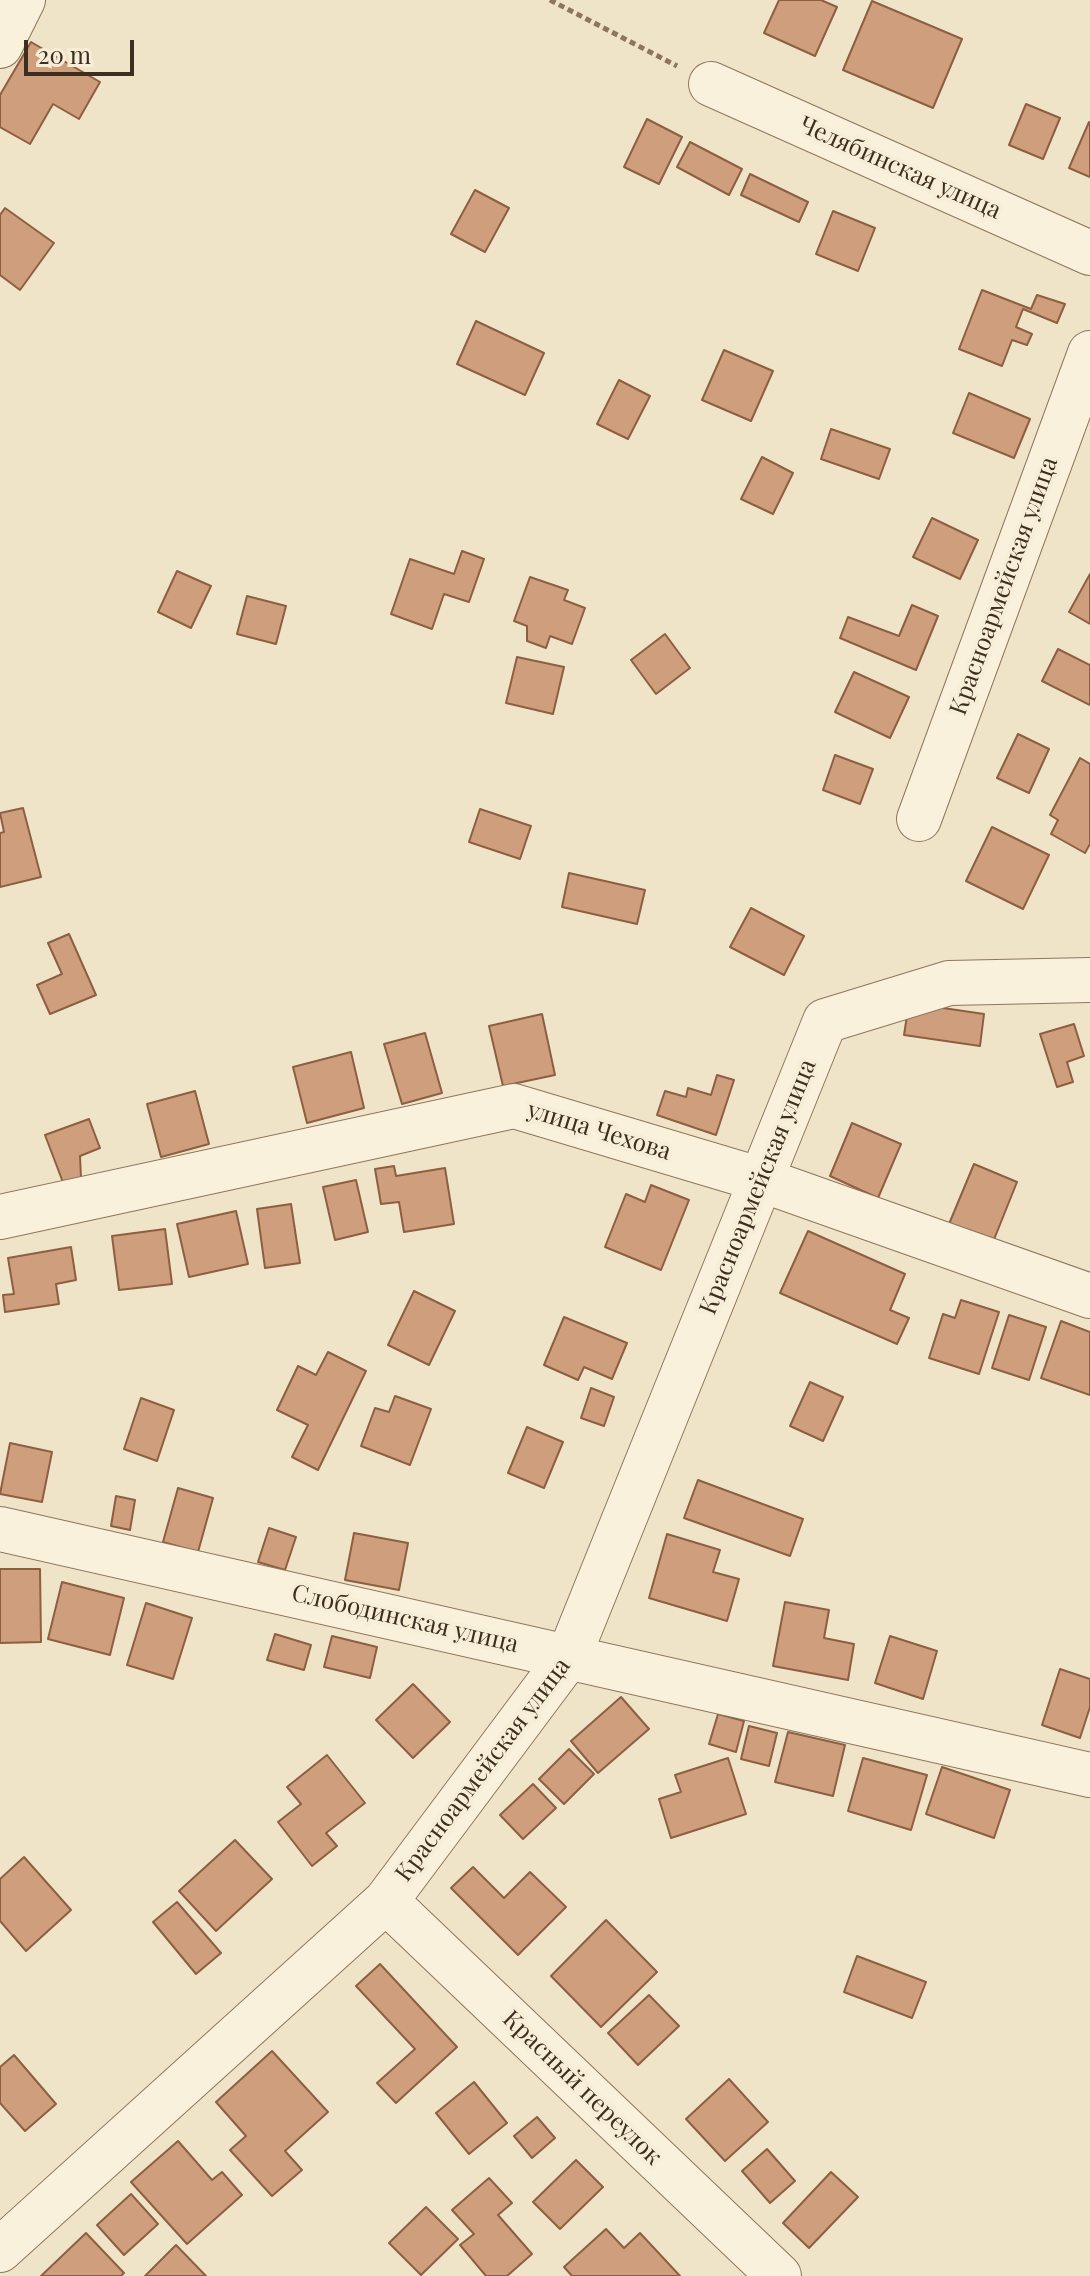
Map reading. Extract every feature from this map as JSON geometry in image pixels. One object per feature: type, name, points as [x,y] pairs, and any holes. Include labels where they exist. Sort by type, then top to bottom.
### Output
[{"type":"street","points":[[0,46],[23,0]]},
{"type":"street","name":"Челябинская улица","points":[[711,84],[1090,253]]},
{"type":"street","name":"Красноармейская улица","points":[[919,819],[1090,353]]},
{"type":"street","name":"Красноармейская улица","points":[[0,2250],[386,1901],[569,1656],[825,1021],[949,983],[1090,980]]},
{"type":"street","name":"улица Чехова","points":[[0,1217],[514,1106],[762,1180],[1090,1296]]},
{"type":"street","name":"Слободинская улица","points":[[0,1529],[1090,1775]]},
{"type":"street","name":"Красный переулок","points":[[386,1901],[779,2276]]},
{"type":"path","points":[[550,0],[711,84]]},
{"type":"building","points":[[779,0],[821,0],[837,7],[815,56],[764,33]]},
{"type":"building","points":[[872,1],[962,39],[933,108],[843,70]]},
{"type":"building","points":[[31,42],[100,82],[79,119],[53,104],[30,144],[0,127],[0,95]]},
{"type":"building","points":[[1026,104],[1060,118],[1043,159],[1009,145]]},
{"type":"building","points":[[647,119],[682,137],[659,184],[624,167]]},
{"type":"building","points":[[1090,123],[1090,177],[1069,168]]},
{"type":"building","points":[[690,142],[742,169],[729,195],[677,167]]},
{"type":"building","points":[[750,174],[808,202],[799,222],[741,195]]},
{"type":"building","points":[[475,190],[509,208],[485,252],[451,234]]},
{"type":"building","points":[[5,208],[54,243],[20,290],[0,275],[0,215]]},
{"type":"building","points":[[833,211],[875,228],[858,271],[816,254]]},
{"type":"building","points":[[982,290],[1031,309],[1037,295],[1065,304],[1057,323],[1023,309],[1016,327],[1032,334],[1027,345],[1012,340],[1002,366],[959,349]]},
{"type":"building","points":[[476,321],[544,353],[525,395],[457,364]]},
{"type":"building","points":[[724,350],[773,371],[751,421],[702,400]]},
{"type":"building","points":[[619,380],[650,396],[628,439],[597,424]]},
{"type":"building","points":[[969,393],[1030,419],[1014,458],[953,433]]},
{"type":"building","points":[[831,429],[890,449],[879,479],[821,459]]},
{"type":"building","points":[[762,457],[793,473],[773,514],[741,499]]},
{"type":"building","points":[[932,518],[978,540],[960,579],[913,557]]},
{"type":"building","points":[[462,551],[484,559],[469,602],[444,594],[432,629],[391,614],[410,559],[454,574]]},
{"type":"building","points":[[177,571],[211,586],[191,628],[158,612]]},
{"type":"building","points":[[1090,574],[1090,624],[1069,612]]},
{"type":"building","points":[[530,577],[568,590],[564,600],[585,608],[572,644],[550,636],[546,648],[527,641],[527,626],[514,621]]},
{"type":"building","points":[[247,596],[286,606],[276,644],[237,634]]},
{"type":"building","points":[[912,605],[938,616],[916,670],[840,638],[848,617],[899,636]]},
{"type":"building","points":[[665,634],[690,668],[656,694],[631,660]]},
{"type":"building","points":[[1058,649],[1090,665],[1090,705],[1042,681]]},
{"type":"building","points":[[517,657],[564,667],[553,714],[506,703]]},
{"type":"building","points":[[854,672],[909,697],[890,738],[835,712]]},
{"type":"building","points":[[1018,734],[1049,749],[1029,793],[997,778]]},
{"type":"building","points":[[835,755],[873,769],[860,804],[823,790]]},
{"type":"building","points":[[1080,758],[1090,764],[1090,844],[1085,853],[1051,834],[1058,820],[1050,815]]},
{"type":"building","points":[[23,808],[41,877],[0,887],[0,833],[4,832],[0,813]]},
{"type":"building","points":[[480,809],[531,826],[520,859],[469,842]]},
{"type":"building","points":[[992,827],[1049,855],[1023,909],[966,881]]},
{"type":"building","points":[[569,873],[645,890],[637,924],[562,907]]},
{"type":"building","points":[[751,908],[804,936],[784,975],[730,947]]},
{"type":"building","points":[[69,934],[96,995],[50,1014],[37,985],[62,974],[48,943]]},
{"type":"building","points":[[909,1003],[984,1014],[980,1046],[904,1035]]},
{"type":"building","points":[[542,1014],[555,1075],[503,1086],[489,1026]]},
{"type":"building","points":[[1074,1024],[1084,1056],[1067,1062],[1073,1082],[1057,1087],[1040,1034]]},
{"type":"building","points":[[425,1033],[442,1093],[402,1104],[384,1044]]},
{"type":"building","points":[[351,1052],[364,1108],[307,1123],[293,1067]]},
{"type":"building","points":[[717,1075],[734,1080],[716,1135],[657,1115],[665,1091],[686,1097],[688,1088],[711,1095]]},
{"type":"building","points":[[195,1091],[209,1144],[161,1157],[147,1104]]},
{"type":"building","points":[[89,1119],[100,1148],[80,1156],[81,1178],[64,1185],[45,1135]]},
{"type":"building","points":[[852,1123],[901,1144],[878,1198],[830,1176]]},
{"type":"building","points":[[974,1164],[1017,1182],[993,1242],[949,1224]]},
{"type":"building","points":[[394,1166],[396,1176],[445,1168],[454,1224],[404,1232],[399,1202],[381,1204],[375,1169]]},
{"type":"building","points":[[356,1180],[368,1232],[335,1240],[323,1187]]},
{"type":"building","points":[[651,1185],[689,1200],[661,1270],[605,1247],[626,1194],[645,1202]]},
{"type":"building","points":[[291,1204],[300,1263],[265,1268],[257,1209]]},
{"type":"building","points":[[236,1211],[248,1264],[189,1277],[177,1224]]},
{"type":"building","points":[[165,1229],[172,1284],[119,1290],[112,1236]]},
{"type":"building","points":[[808,1231],[905,1274],[890,1310],[909,1318],[897,1344],[780,1293]]},
{"type":"building","points":[[71,1247],[76,1280],[56,1284],[59,1304],[5,1312],[3,1295],[14,1294],[8,1258]]},
{"type":"building","points":[[414,1291],[455,1311],[429,1365],[388,1345]]},
{"type":"building","points":[[961,1300],[999,1312],[979,1374],[929,1358],[943,1314],[955,1318]]},
{"type":"building","points":[[1009,1315],[1046,1327],[1029,1380],[992,1368]]},
{"type":"building","points":[[564,1317],[627,1343],[612,1379],[584,1367],[578,1380],[544,1365]]},
{"type":"building","points":[[1061,1321],[1090,1332],[1090,1395],[1041,1378]]},
{"type":"building","points":[[328,1352],[366,1371],[318,1470],[292,1457],[308,1425],[277,1410],[298,1366],[316,1375]]},
{"type":"building","points":[[810,1382],[843,1397],[823,1441],[790,1426]]},
{"type":"building","points":[[591,1388],[614,1397],[604,1426],[581,1418]]},
{"type":"building","points":[[395,1396],[431,1409],[410,1465],[361,1446],[375,1408],[389,1412]]},
{"type":"building","points":[[141,1398],[174,1410],[157,1461],[124,1449]]},
{"type":"building","points":[[527,1427],[563,1442],[544,1488],[508,1473]]},
{"type":"building","points":[[10,1443],[52,1452],[42,1502],[0,1494]]},
{"type":"building","points":[[698,1480],[803,1519],[790,1556],[684,1518]]},
{"type":"building","points":[[178,1488],[213,1498],[198,1552],[163,1542]]},
{"type":"building","points":[[116,1496],[135,1500],[130,1530],[111,1526]]},
{"type":"building","points":[[269,1528],[296,1537],[285,1570],[258,1562]]},
{"type":"building","points":[[354,1533],[408,1543],[399,1590],[345,1580]]},
{"type":"building","points":[[667,1534],[720,1550],[713,1572],[739,1579],[727,1621],[649,1598]]},
{"type":"building","points":[[0,1569],[40,1569],[41,1642],[0,1643]]},
{"type":"building","points":[[62,1582],[124,1598],[110,1655],[48,1639]]},
{"type":"building","points":[[785,1602],[829,1610],[824,1638],[854,1644],[848,1680],[773,1666]]},
{"type":"building","points":[[146,1603],[192,1618],[173,1679],[127,1665]]},
{"type":"building","points":[[275,1634],[311,1645],[304,1670],[267,1660]]},
{"type":"building","points":[[332,1636],[377,1647],[370,1678],[324,1667]]},
{"type":"building","points":[[890,1636],[937,1651],[923,1699],[875,1683]]},
{"type":"building","points":[[1060,1669],[1090,1679],[1090,1707],[1080,1738],[1042,1725]]},
{"type":"building","points":[[413,1684],[450,1722],[413,1758],[376,1720]]},
{"type":"building","points":[[621,1697],[649,1729],[598,1773],[571,1741]]},
{"type":"building","points":[[718,1714],[744,1721],[736,1752],[709,1744]]},
{"type":"building","points":[[749,1726],[777,1733],[769,1766],[741,1759]]},
{"type":"building","points":[[788,1732],[845,1745],[833,1796],[775,1782]]},
{"type":"building","points":[[569,1749],[594,1774],[564,1804],[539,1779]]},
{"type":"building","points":[[327,1755],[365,1803],[326,1833],[337,1846],[312,1866],[278,1822],[301,1804],[287,1787]]},
{"type":"building","points":[[728,1758],[746,1814],[671,1838],[659,1799],[681,1792],[675,1775]]},
{"type":"building","points":[[863,1758],[927,1775],[911,1830],[848,1811]]},
{"type":"building","points":[[942,1767],[1010,1790],[994,1838],[926,1814]]},
{"type":"building","points":[[533,1784],[556,1808],[523,1839],[500,1815]]},
{"type":"building","points":[[235,1840],[272,1879],[216,1931],[179,1891]]},
{"type":"building","points":[[24,1857],[71,1910],[26,1951],[0,1921],[0,1879]]},
{"type":"building","points":[[473,1867],[504,1898],[530,1872],[566,1907],[518,1955],[451,1888]]},
{"type":"building","points":[[177,1902],[221,1953],[196,1974],[153,1922]]},
{"type":"building","points":[[606,1920],[657,1972],[601,2027],[551,1976]]},
{"type":"building","points":[[857,1956],[926,1982],[912,2018],[844,1992]]},
{"type":"building","points":[[380,1964],[457,2047],[396,2103],[377,2083],[415,2049],[356,1986]]},
{"type":"building","points":[[649,1995],[679,2026],[638,2065],[608,2033]]},
{"type":"building","points":[[272,2051],[328,2112],[285,2151],[302,2170],[272,2196],[230,2150],[246,2136],[216,2102]]},
{"type":"building","points":[[14,2055],[56,2104],[25,2131],[0,2103],[0,2067]]},
{"type":"building","points":[[729,2079],[768,2122],[725,2161],[686,2119]]},
{"type":"building","points":[[474,2082],[507,2123],[469,2154],[436,2113]]},
{"type":"building","points":[[537,2117],[555,2138],[532,2158],[514,2136]]},
{"type":"building","points":[[178,2141],[212,2180],[222,2172],[242,2195],[187,2244],[131,2182]]},
{"type":"building","points":[[767,2149],[795,2181],[770,2203],[742,2171]]},
{"type":"building","points":[[576,2160],[603,2187],[560,2229],[533,2202]]},
{"type":"building","points":[[831,2172],[858,2197],[809,2248],[783,2223]]},
{"type":"building","points":[[489,2178],[512,2203],[498,2215],[532,2254],[507,2276],[486,2276],[460,2245],[474,2234],[452,2210]]},
{"type":"building","points":[[131,2194],[158,2224],[124,2255],[97,2225]]},
{"type":"building","points":[[426,2207],[458,2239],[421,2275],[389,2243]]},
{"type":"building","points":[[606,2229],[624,2248],[640,2233],[680,2276],[572,2276],[564,2267]]},
{"type":"building","points":[[86,2233],[124,2273],[121,2276],[41,2276]]},
{"type":"building","points":[[176,2245],[206,2276],[145,2276]]}]
